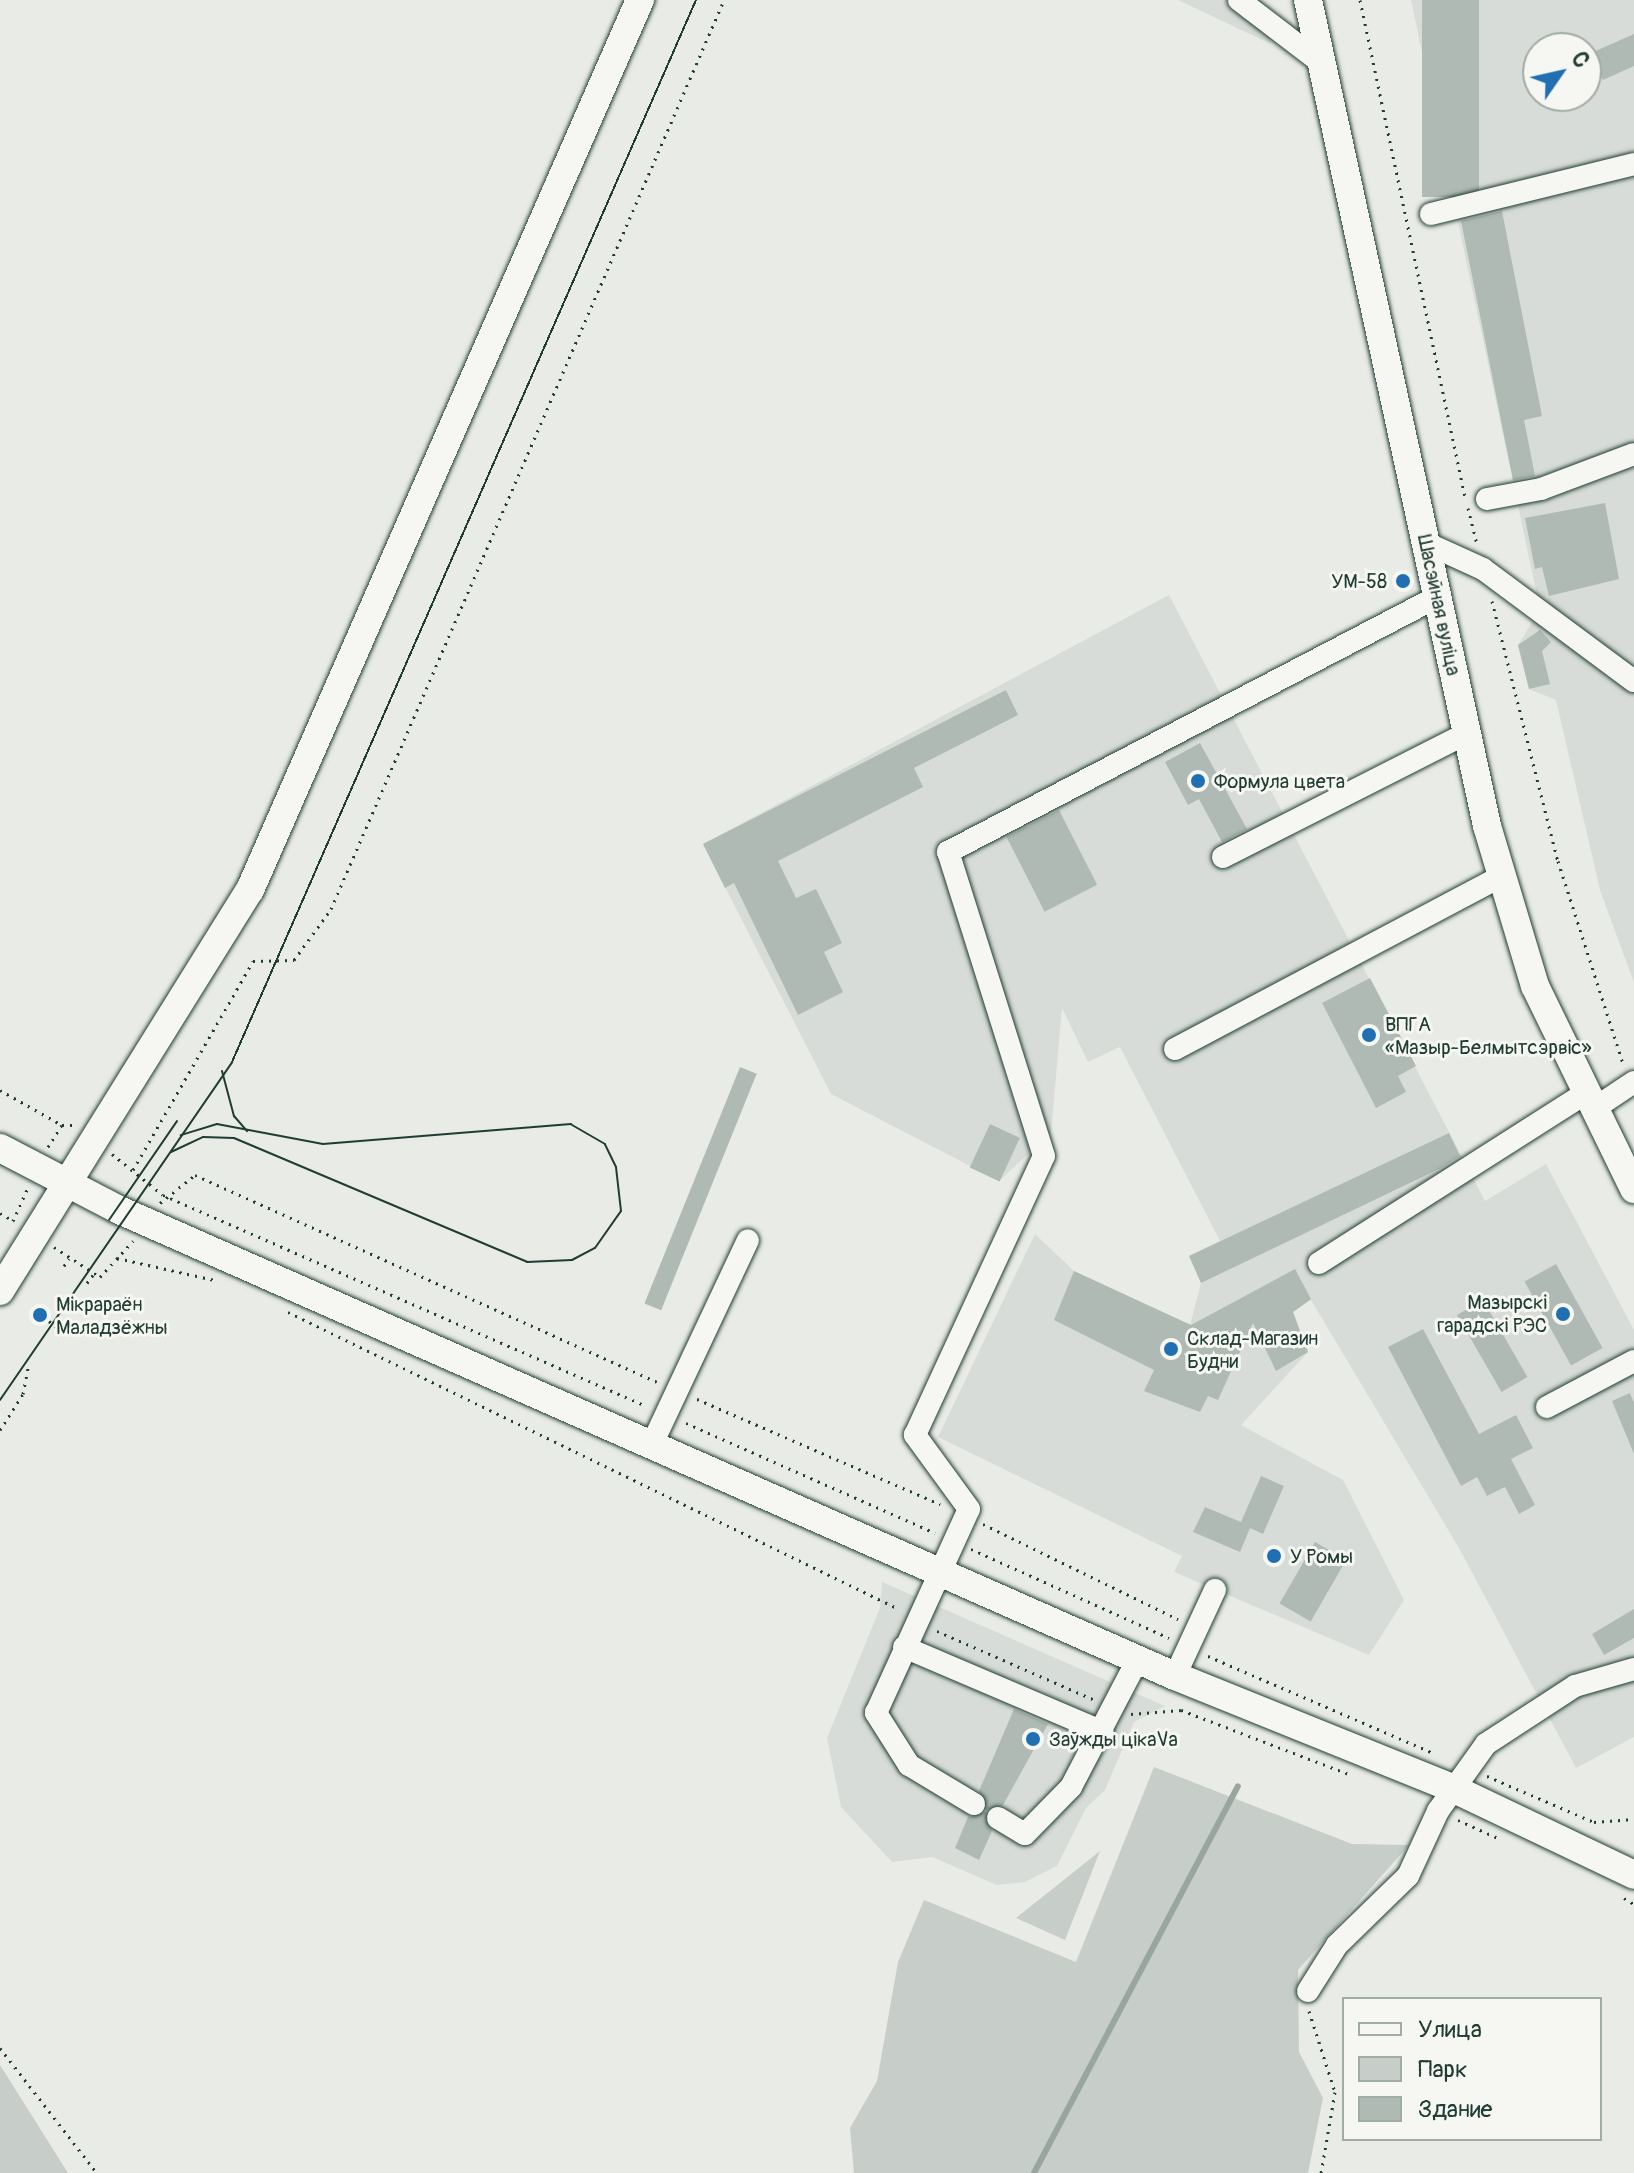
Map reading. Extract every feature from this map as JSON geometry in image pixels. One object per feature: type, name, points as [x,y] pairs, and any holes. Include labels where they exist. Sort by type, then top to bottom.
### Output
[{"type":"main road","points":[[0,1291],[250,890],[640,0]]},
{"type":"main road","name":"Шасэйная вуліца","points":[[1308,0],[1467,733],[1502,876],[1535,986],[1634,1189]]},
{"type":"main road","points":[[3,1157],[68,1179],[151,1222],[1175,1676],[1453,1789],[1622,1882]]},
{"type":"lane","points":[[1239,0],[1320,62]]},
{"type":"lane","points":[[1431,214],[1634,164]]},
{"type":"lane","points":[[1487,499],[1541,489],[1634,454]]},
{"type":"lane","points":[[1426,543],[1483,569],[1634,681]]},
{"type":"lane","points":[[974,1804],[909,1765],[876,1713],[937,1572],[969,1509],[915,1435],[1044,1156],[948,852],[1437,597]]},
{"type":"lane","points":[[1223,857],[1467,733]]},
{"type":"lane","points":[[1175,1049],[1502,876]]},
{"type":"lane","points":[[1319,1263],[1591,1100],[1634,1082]]},
{"type":"lane","points":[[652,1444],[748,1240]]},
{"type":"lane","points":[[1547,1407],[1634,1361]]},
{"type":"lane","points":[[1175,1676],[1215,1590]]},
{"type":"lane","points":[[904,1647],[1103,1732]]},
{"type":"lane","points":[[998,1818],[1025,1834],[1071,1787],[1116,1709],[1138,1659]]},
{"type":"lane","points":[[1308,1991],[1337,1945],[1408,1876],[1453,1789],[1486,1744],[1575,1686],[1634,1669]]},
{"type":"path","points":[[132,1170],[253,961],[294,960],[331,909],[724,0]]},
{"type":"path","points":[[0,1090],[62,1125]]},
{"type":"path","points":[[70,1122],[163,1195],[952,1540],[1188,1647],[1453,1789],[1594,1822],[1634,1819]]},
{"type":"path","points":[[0,1213],[100,1277],[151,1222],[163,1195]]},
{"type":"path","points":[[64,1266],[69,1258]]},
{"type":"path","points":[[117,1258],[225,1282]]},
{"type":"path","points":[[87,1283],[93,1275]]},
{"type":"path","points":[[282,1309],[882,1596],[915,1621],[1116,1709],[1181,1710],[1365,1780]]},
{"type":"path","points":[[33,1310],[40,1315]]},
{"type":"path","points":[[49,1321],[56,1327]]},
{"type":"path","points":[[0,1430],[23,1394],[28,1368]]},
{"type":"path","points":[[1453,1789],[1510,1844]]},
{"type":"path","points":[[1622,1882],[1634,1904]]},
{"type":"path","points":[[1308,1991],[1310,2032],[1335,2092],[1321,2173]]},
{"type":"path","points":[[0,2048],[97,2173]]},
{"type":"shaded area","points":[[1178,0],[1261,0],[1271,44]]},
{"type":"shaded area","points":[[1411,0],[1634,0],[1634,983],[1600,890],[1556,700],[1529,689],[1518,645],[1548,597],[1538,600]]},
{"type":"shaded area","points":[[1169,595],[1485,1201],[1546,1164],[1634,1330],[1634,1737],[1576,1768],[1459,1548],[1311,1300],[1293,1312],[1308,1352],[1241,1425],[1343,1480],[1404,1600],[1369,1655],[1174,1572],[1182,1556],[938,1437],[1035,1234],[1074,1271],[1190,1325],[1201,1283],[1189,1256],[1220,1241],[1120,1047],[1088,1062],[1062,1008],[1051,1133],[999,1181],[831,1094],[703,844]]},
{"type":"shaded area","points":[[882,1582],[1165,1706],[1134,1722],[1105,1790],[1086,1808],[1057,1866],[1025,1882],[997,1885],[932,1857],[892,1862],[841,1807],[827,1738],[880,1608]]},
{"type":"green space","points":[[1154,1767],[1352,1844],[1409,1845],[1298,1970],[1299,2052],[1323,2098],[1308,2173],[854,2173],[850,2128],[877,2081],[898,1962],[924,1900],[1076,1962]]},
{"type":"green space","points":[[1100,1851],[1065,1940],[1016,1918]]},
{"type":"green space","points":[[0,2065],[68,2173],[0,2173]]},
{"type":"building","points":[[1422,0],[1479,0],[1479,197],[1422,197]]},
{"type":"building","points":[[1634,34],[1634,66],[1603,80],[1602,48]]},
{"type":"building","points":[[1502,211],[1542,416],[1524,420],[1535,476],[1513,480],[1461,221]]},
{"type":"building","points":[[1605,503],[1619,579],[1549,596],[1542,567],[1535,569],[1525,518]]},
{"type":"building","points":[[1540,630],[1551,642],[1542,651],[1550,684],[1529,689],[1518,645]]},
{"type":"building","points":[[1006,690],[1018,715],[914,768],[923,787],[778,861],[796,898],[816,889],[842,943],[824,952],[843,992],[798,1015],[734,883],[725,888],[703,844]]},
{"type":"building","name":"Формула цвета","points":[[1200,743],[1247,829],[1222,842],[1199,799],[1188,805],[1165,762]]},
{"type":"building","points":[[1059,810],[1097,885],[1045,912],[1006,837]]},
{"type":"building","name":"ВПГА «Мазыр-Белмытсэрвіс»","points":[[1370,978],[1416,1066],[1398,1076],[1406,1092],[1376,1108],[1322,1003]]},
{"type":"building","points":[[740,1067],[757,1074],[661,1310],[644,1303]]},
{"type":"building","points":[[990,1124],[1020,1138],[1000,1181],[970,1168]]},
{"type":"building","points":[[1449,1133],[1460,1156],[1441,1168],[1201,1283],[1189,1256]]},
{"type":"building","name":"Мазырскі гарадскі РЭС","points":[[1556,1264],[1603,1348],[1571,1365],[1525,1281]]},
{"type":"building","points":[[1295,1269],[1311,1299],[1293,1312],[1308,1352],[1276,1371],[1253,1323],[1218,1400],[1208,1396],[1200,1412],[1144,1391],[1154,1370],[1054,1320],[1074,1271],[1191,1325]]},
{"type":"building","points":[[1483,1300],[1528,1377],[1502,1392],[1457,1315]]},
{"type":"building","points":[[1423,1329],[1479,1434],[1516,1415],[1533,1448],[1511,1459],[1535,1505],[1519,1514],[1505,1487],[1487,1496],[1477,1477],[1461,1486],[1388,1347]]},
{"type":"building","points":[[1630,1393],[1634,1403],[1634,1454],[1612,1401]]},
{"type":"building","points":[[1261,1476],[1284,1486],[1263,1534],[1250,1528],[1240,1552],[1193,1532],[1205,1507],[1241,1522]]},
{"type":"building","points":[[1315,1542],[1346,1560],[1311,1621],[1280,1603]]},
{"type":"building","points":[[1634,1609],[1634,1638],[1604,1655],[1592,1634]]},
{"type":"building","points":[[1014,1709],[1048,1724],[1003,1805],[986,1810],[979,1791]]},
{"type":"building","points":[[986,1812],[992,1831],[979,1860],[955,1848],[968,1817]]},
{"type":"waterway","points":[[1034,2173],[1238,1786]]},
{"type":"tram line","points":[[0,1400],[232,1062],[696,0]]},
{"type":"tram line","points":[[222,1071],[234,1116],[247,1131]]},
{"type":"tram line","points":[[109,1220],[177,1121]]},
{"type":"tram line","points":[[171,1152],[203,1137],[234,1138],[527,1262],[572,1260],[595,1248],[621,1211],[616,1167],[605,1144],[571,1124],[323,1144],[217,1124],[181,1135]]},
{"type":"place","name":"УМ-58","points":[[1403,581]]},
{"type":"place","name":"Формула цвета","points":[[1198,781]]},
{"type":"place","name":"ВПГА «Мазыр-Белмытсэрвіс»","points":[[1369,1035]]},
{"type":"place","name":"Мазырскі гарадскі РЭС","points":[[1563,1314]]},
{"type":"place","name":"Мікрараён Маладзёжны","points":[[40,1315]]},
{"type":"place","name":"Склад-Магазин Будни","points":[[1171,1349]]},
{"type":"place","name":"У Ромы","points":[[1274,1556]]},
{"type":"place","name":"Заўжды цікаVа","points":[[1033,1739]]}]
